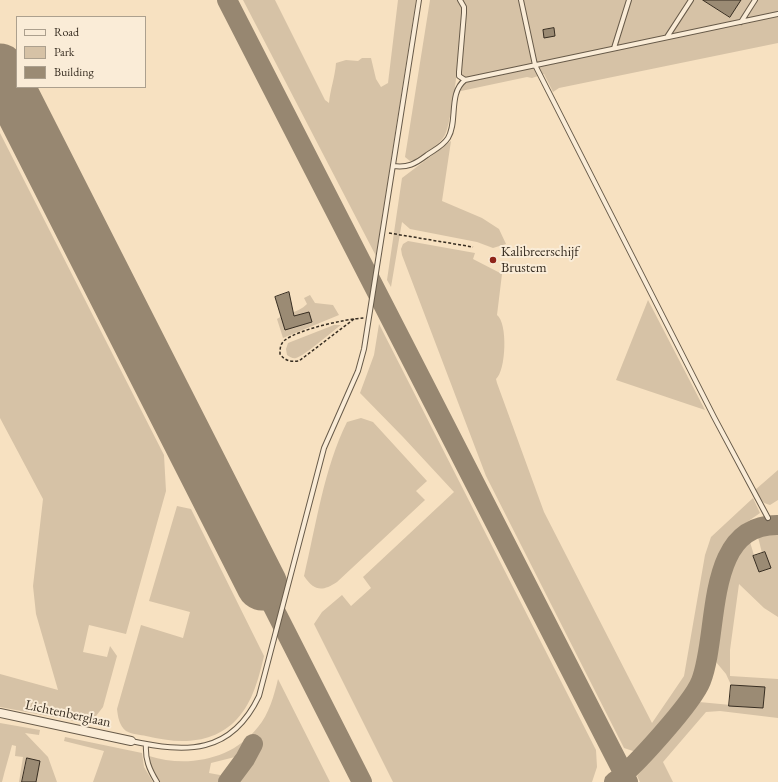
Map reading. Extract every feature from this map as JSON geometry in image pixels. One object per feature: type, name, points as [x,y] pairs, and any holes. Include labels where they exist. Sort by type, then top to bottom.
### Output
[{"type":"street","name":"Lichtenberglaan","points":[[0,713],[131,741]]},
{"type":"lane","points":[[131,741],[182,749],[200,747],[211,743],[231,733],[247,718],[254,707],[262,687],[324,448],[360,364],[370,318],[419,0]]},
{"type":"lane","points":[[460,0],[464,8],[464,13],[459,76],[465,80]]},
{"type":"lane","points":[[521,0],[535,65],[711,412],[768,518]]},
{"type":"lane","points":[[614,48],[629,0]]},
{"type":"lane","points":[[667,37],[691,0]]},
{"type":"lane","points":[[741,22],[755,0]]},
{"type":"lane","points":[[393,166],[404,168],[412,165],[441,146],[448,138],[458,87],[465,80],[778,14]]},
{"type":"lane","points":[[146,744],[145,755],[148,766],[157,782]]},
{"type":"path","points":[[383,232],[473,247]]},
{"type":"path","points":[[354,319],[299,361],[292,362],[286,360],[280,354],[280,349],[285,340],[313,329],[354,319],[370,318]]},
{"type":"green space","points":[[243,0],[275,0],[325,100],[329,103],[336,63],[346,60],[358,61],[362,58],[371,58],[376,79],[381,87],[388,83],[398,0],[416,0],[376,256]]},
{"type":"green space","points":[[430,0],[457,0],[462,9],[457,74],[451,113],[445,135],[435,146],[414,160],[410,161],[405,157]]},
{"type":"green space","points":[[462,0],[778,0],[778,43],[559,88],[553,92],[544,74],[532,78],[527,77],[461,91],[466,6]]},
{"type":"green space","points":[[0,133],[164,455],[166,491],[126,634],[89,625],[83,652],[107,657],[110,646],[117,656],[103,707],[96,716],[85,723],[0,707],[0,674],[58,690],[36,614],[33,586],[43,499],[0,418]]},
{"type":"green space","points":[[451,141],[442,201],[482,218],[499,229],[506,244],[493,248],[477,242],[410,229],[402,222],[391,287],[387,280],[402,178]]},
{"type":"green space","points":[[408,241],[475,253],[473,259],[502,274],[497,315],[501,320],[503,327],[504,357],[502,367],[496,379],[497,383],[544,512],[652,723],[684,676],[705,555],[711,537],[753,498],[760,513],[742,525],[730,536],[718,556],[709,592],[702,650],[690,685],[636,752],[624,748],[486,476],[402,255],[401,249],[403,244]]},
{"type":"green space","points":[[310,295],[315,303],[333,305],[339,315],[283,338],[277,319],[303,307],[307,304],[304,298]]},
{"type":"green space","points":[[648,300],[705,410],[616,380]]},
{"type":"green space","points":[[379,324],[596,750],[597,767],[592,782],[393,782],[314,624],[322,612],[342,595],[351,606],[371,588],[363,577],[454,492],[360,393],[374,355]]},
{"type":"green space","points":[[334,325],[341,325],[306,353],[295,358],[287,355],[286,349],[288,343]]},
{"type":"green space","points":[[361,418],[373,422],[427,481],[416,491],[425,500],[337,582],[323,588],[315,587],[311,585],[304,576],[326,478],[332,458],[347,422]]},
{"type":"green space","points":[[778,470],[778,500],[770,505],[759,498],[755,490]]},
{"type":"green space","points":[[177,506],[191,509],[264,656],[251,697],[243,712],[237,719],[228,728],[217,734],[206,738],[183,741],[158,739],[128,732],[120,724],[117,709],[141,625],[183,638],[190,612],[149,601]]},
{"type":"green space","points":[[778,532],[778,617],[764,608],[739,584],[730,650],[730,676],[778,679],[778,718],[720,711],[706,712],[663,762],[673,782],[640,782],[637,776],[699,702],[763,708],[764,688],[731,685],[726,674],[716,662],[727,575],[733,558],[750,542],[759,572],[770,568],[765,552],[762,553],[758,537],[762,534]]},
{"type":"green space","points":[[278,679],[330,782],[237,782],[261,746],[262,741],[250,739],[243,755],[211,763],[209,773],[220,775],[220,782],[160,782],[151,766],[149,756],[164,760],[193,761],[222,754],[235,747],[247,738],[262,722],[271,704]]},
{"type":"green space","points":[[0,723],[40,730],[39,735],[25,733],[48,757],[57,782],[19,782],[23,757],[15,756],[16,746],[12,745],[2,782],[0,782]]},
{"type":"green space","points":[[65,737],[142,753],[144,767],[153,782],[93,782],[104,751],[64,741]]},
{"type":"building","points":[[703,0],[741,0],[730,17]]},
{"type":"building","points":[[554,28],[555,36],[544,38],[543,30]]},
{"type":"building","points":[[289,292],[294,316],[309,312],[312,322],[285,330],[275,297]]},
{"type":"building","points":[[765,552],[771,568],[759,572],[753,556]]},
{"type":"building","points":[[731,685],[765,687],[763,708],[729,706]]},
{"type":"building","points":[[27,758],[40,761],[36,782],[22,782]]},
{"type":"taxiway","points":[[227,0],[628,782]]},
{"type":"taxiway","points":[[614,782],[648,750],[675,719],[696,691],[701,681],[707,660],[718,585],[726,561],[737,542],[754,529],[778,525]]},
{"type":"taxiway","points":[[262,585],[362,782]]},
{"type":"taxiway","points":[[228,782],[245,759],[253,744]]},
{"type":"runway","points":[[0,69],[262,585]]},
{"type":"place","name":"Kalibreerschijf Brustem","points":[[493,260]]}]
